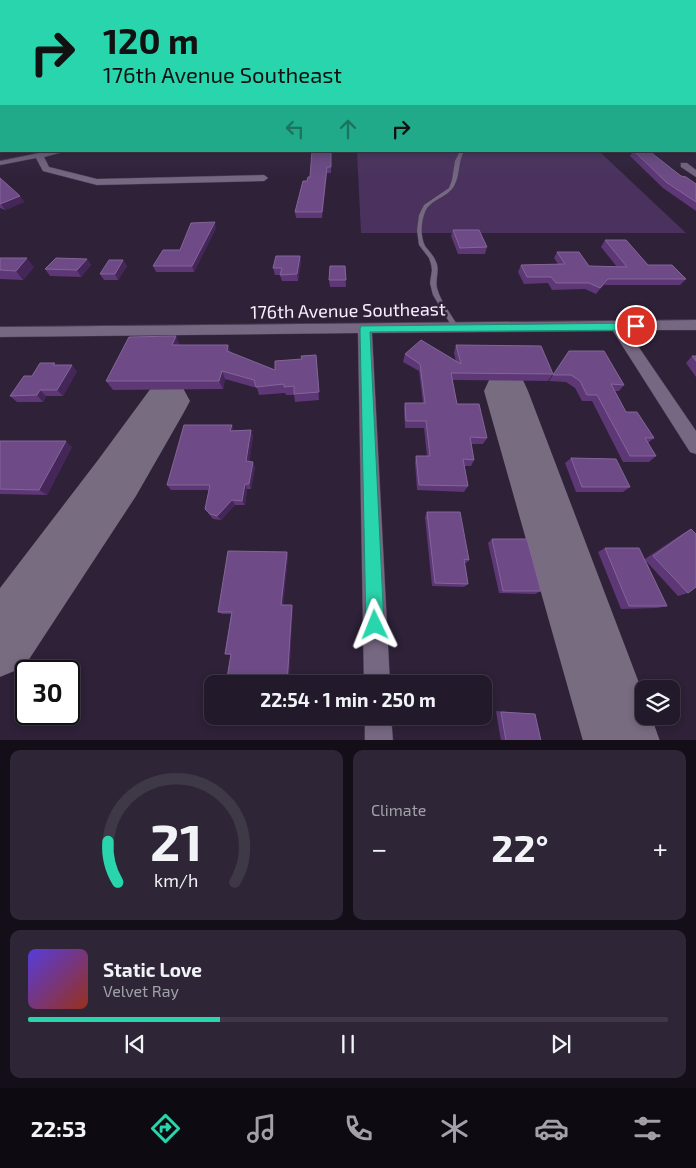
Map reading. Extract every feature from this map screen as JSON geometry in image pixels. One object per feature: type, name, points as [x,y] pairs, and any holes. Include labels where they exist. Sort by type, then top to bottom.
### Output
[{"type":"street","points":[[0,163],[57,152]]},
{"type":"street","points":[[39,156],[46,169],[96,182],[264,178]]},
{"type":"street","points":[[684,165],[696,174]]},
{"type":"street","points":[[617,326],[696,446]]},
{"type":"street","name":"176th Avenue Southeast","points":[[2,335],[696,326]]},
{"type":"street","points":[[365,329],[377,675]]},
{"type":"street","points":[[378,725],[379,740]]},
{"type":"lane","points":[[456,328],[433,283],[436,271],[433,260],[421,242],[419,224],[429,200],[446,192],[453,184],[456,162],[461,152]]},
{"type":"shaded area","points":[[357,152],[696,152],[601,153],[686,233],[361,233]]},
{"type":"building","points":[[312,152],[331,152],[331,167],[327,167],[322,212],[295,212],[303,181],[307,181],[308,177],[310,177]]},
{"type":"building","points":[[635,152],[650,152],[681,176],[696,184],[696,202],[666,182]]},
{"type":"building","points":[[0,178],[20,196],[0,204]]},
{"type":"building","points":[[215,222],[192,266],[153,266],[163,250],[180,250],[191,223]]},
{"type":"building","points":[[453,230],[479,230],[487,247],[460,248]]},
{"type":"building","points":[[605,240],[626,240],[648,265],[672,265],[686,279],[608,279],[600,288],[589,283],[556,283],[551,277],[527,277],[521,265],[565,264],[557,252],[579,252],[589,266],[627,267]]},
{"type":"building","points":[[276,256],[300,256],[297,274],[280,275],[282,268],[273,268]]},
{"type":"building","points":[[0,258],[27,258],[16,271],[0,270]]},
{"type":"building","points":[[56,258],[87,259],[77,270],[45,269]]},
{"type":"building","points":[[109,260],[123,260],[115,274],[100,274]]},
{"type":"building","points":[[330,266],[345,266],[346,280],[329,280]]},
{"type":"building","points":[[176,336],[172,345],[228,345],[227,351],[275,370],[275,361],[302,359],[301,356],[316,355],[319,392],[294,394],[294,386],[284,387],[284,384],[256,387],[254,380],[222,371],[219,381],[106,381],[129,337]]},
{"type":"building","points":[[421,340],[461,364],[456,345],[541,346],[553,374],[451,373],[457,404],[479,404],[487,438],[470,437],[474,460],[463,459],[468,486],[419,485],[416,456],[430,456],[426,421],[406,421],[405,403],[425,403],[420,364],[405,354]]},
{"type":"building","points":[[569,351],[604,351],[624,385],[611,384],[626,412],[637,412],[654,438],[645,438],[656,456],[630,456],[597,395],[587,395],[580,381],[571,375],[553,375]]},
{"type":"building","points":[[40,363],[72,365],[57,390],[40,390],[37,395],[10,396],[24,376],[32,376]]},
{"type":"building","points":[[184,425],[232,425],[230,431],[251,430],[246,461],[253,462],[249,484],[245,484],[242,501],[232,500],[217,516],[210,514],[205,509],[210,485],[167,485]]},
{"type":"building","points":[[0,441],[66,441],[39,490],[0,489]]},
{"type":"building","points":[[571,458],[616,459],[630,487],[582,487]]},
{"type":"building","points":[[427,512],[460,512],[469,560],[464,559],[468,584],[435,583]]},
{"type":"building","points":[[691,529],[696,534],[696,587],[688,593],[653,556]]},
{"type":"building","points":[[492,539],[527,539],[541,591],[503,591]]},
{"type":"building","points":[[605,548],[639,548],[667,606],[629,606]]},
{"type":"building","points":[[228,551],[287,552],[281,605],[292,605],[288,675],[228,675],[231,654],[225,654],[232,612],[218,612]]},
{"type":"building","points":[[501,712],[535,714],[541,740],[506,740]]},
{"type":"taxiway","points":[[506,391],[622,740]]},
{"type":"taxiway","points":[[0,643],[117,478],[167,401]]},
{"type":"route","points":[[375,625],[365,329],[636,326]]}]
